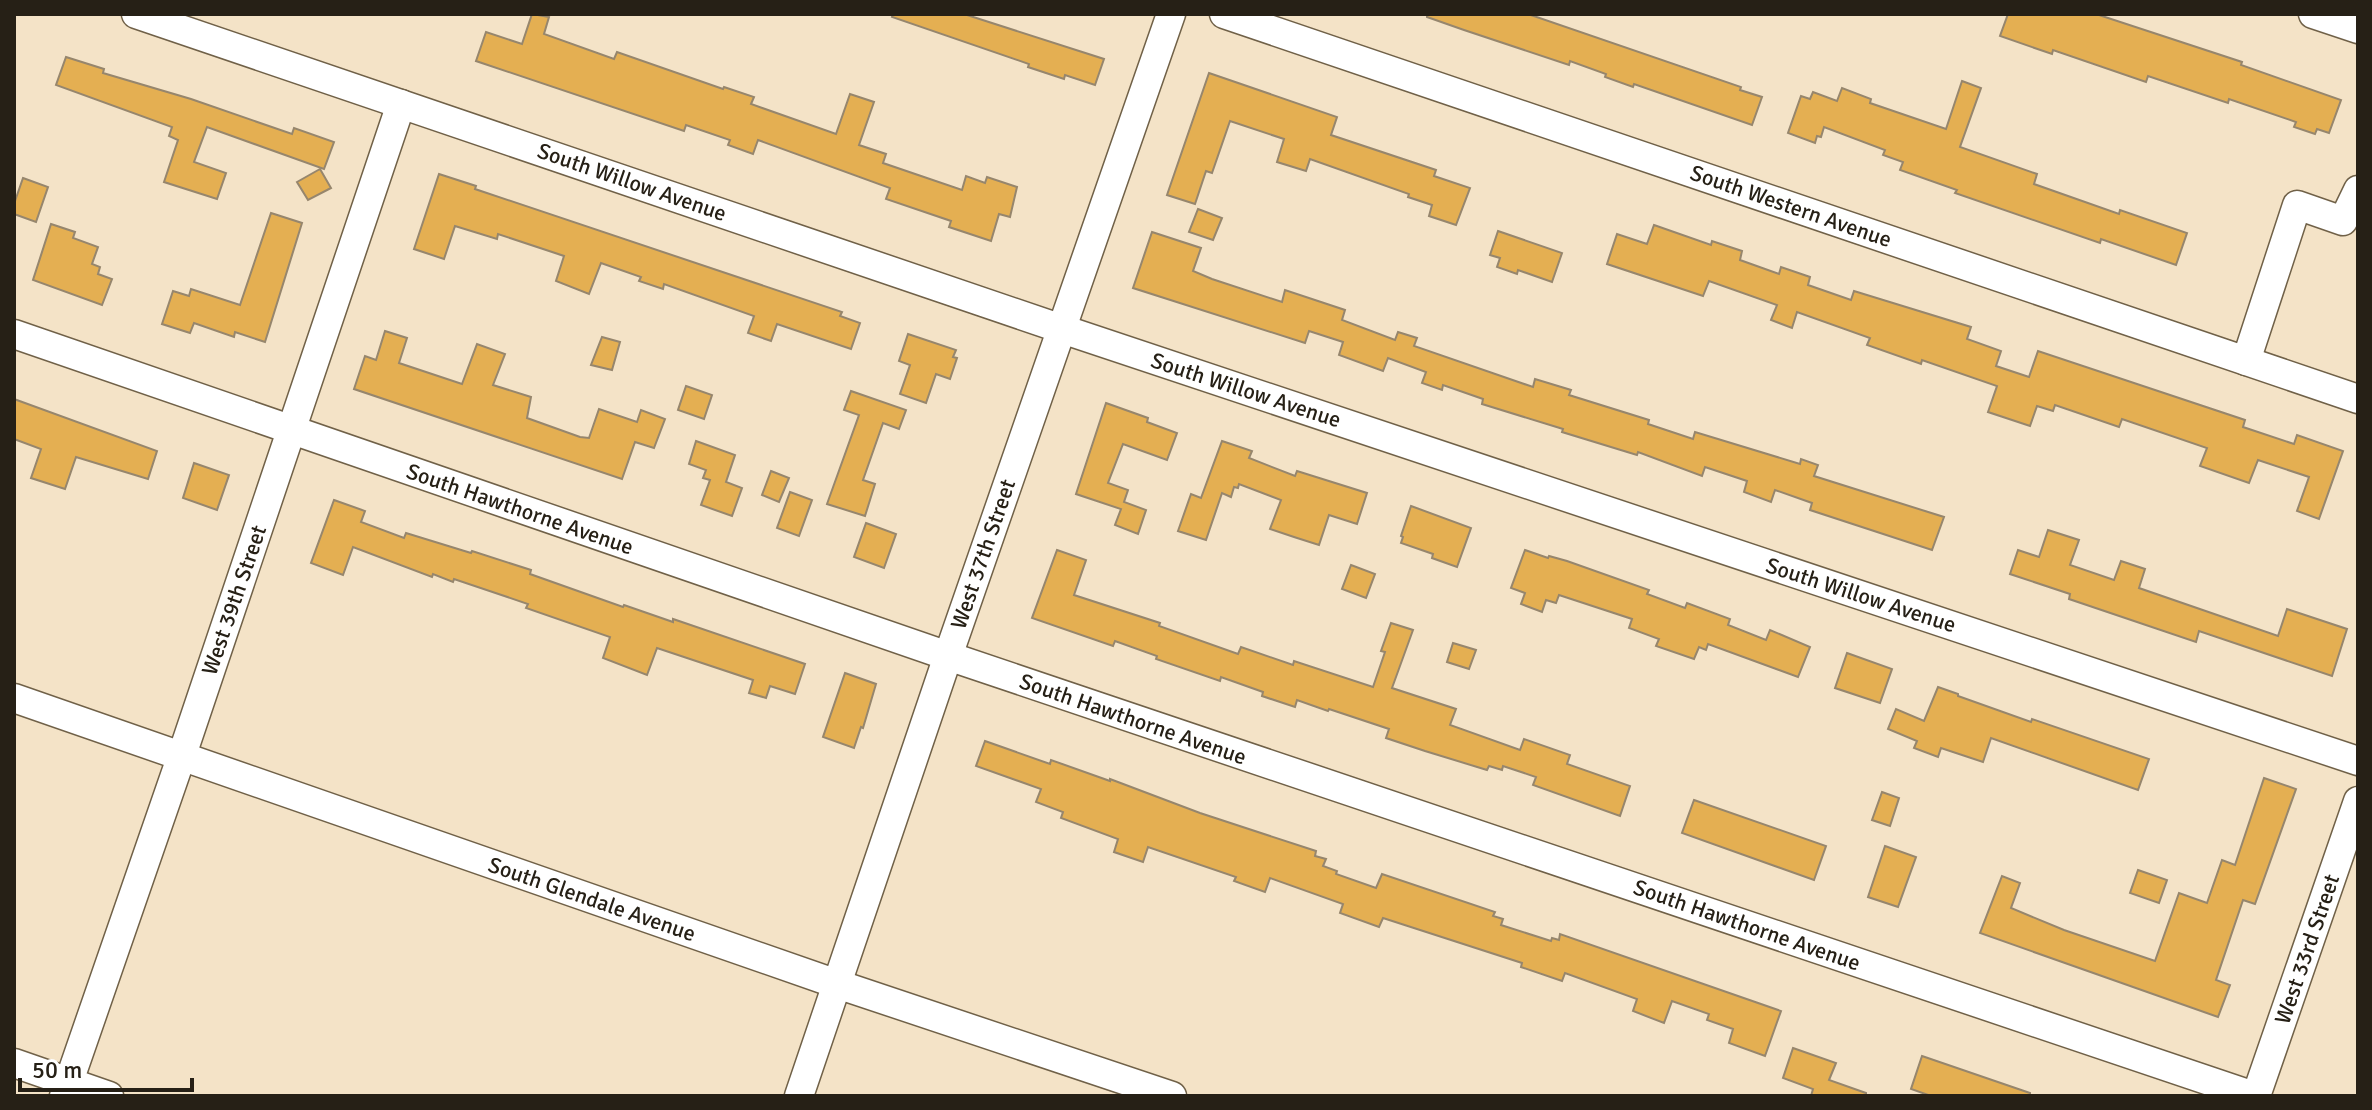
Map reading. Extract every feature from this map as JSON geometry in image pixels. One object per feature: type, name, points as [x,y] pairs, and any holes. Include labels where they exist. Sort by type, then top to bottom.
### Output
[{"type":"street","name":"South Willow Avenue","points":[[136,14],[1062,329],[2358,761]]},
{"type":"street","name":"West 37th Street","points":[[799,1096],[1171,14]]},
{"type":"street","name":"South Western Avenue","points":[[1224,14],[2358,399]]},
{"type":"street","points":[[2313,14],[2358,29]]},
{"type":"street","name":"West 39th Street","points":[[66,1089],[401,104]]},
{"type":"street","points":[[2246,361],[2297,205],[2350,224],[2358,190]]},
{"type":"street","name":"South Hawthorne Avenue","points":[[14,334],[948,656],[2255,1096]]},
{"type":"street","name":"South Glendale Avenue","points":[[14,698],[837,984],[1172,1096]]},
{"type":"street","name":"West 33rd Street","points":[[2255,1096],[2358,801]]},
{"type":"street","points":[[14,1063],[66,1089],[109,1096]]},
{"type":"building","points":[[532,14],[549,17],[544,34],[614,59],[617,52],[754,97],[751,104],[836,134],[850,94],[874,102],[859,145],[886,154],[883,163],[962,190],[966,176],[985,183],[987,177],[1017,187],[1010,217],[999,214],[991,241],[949,227],[951,221],[886,199],[890,188],[758,140],[753,154],[728,145],[730,140],[686,125],[684,131],[476,61],[486,32],[522,44]]},
{"type":"building","points":[[893,14],[964,14],[1104,59],[1095,85],[1065,75],[1064,79],[892,17]]},
{"type":"building","points":[[1427,14],[1528,14],[1741,87],[1740,90],[1762,97],[1752,125],[1634,84],[1633,87],[1570,61],[1569,65],[1464,30],[1427,17]]},
{"type":"building","points":[[2008,14],[2096,14],[2242,62],[2241,65],[2341,100],[2329,133],[2317,129],[2315,134],[2294,127],[2296,122],[2229,99],[2228,103],[2148,76],[2146,82],[2053,50],[2052,54],[2000,36]]},
{"type":"building","points":[[66,57],[104,69],[103,73],[292,134],[294,128],[334,142],[324,169],[207,127],[194,162],[226,173],[217,199],[164,182],[178,140],[169,136],[172,127],[56,85]]},
{"type":"building","points":[[1209,73],[1337,117],[1331,135],[1436,170],[1434,176],[1470,188],[1456,225],[1429,216],[1432,205],[1408,197],[1409,194],[1310,159],[1306,171],[1277,162],[1284,139],[1230,121],[1212,173],[1206,171],[1195,204],[1167,195]]},
{"type":"building","points":[[1962,81],[1981,88],[1960,147],[2037,174],[2034,184],[2119,214],[2120,210],[2187,233],[2176,265],[2101,239],[2100,243],[1955,193],[1957,190],[1900,170],[1903,162],[1883,155],[1885,150],[1824,127],[1815,143],[1788,133],[1801,96],[1810,99],[1813,92],[1837,101],[1842,88],[1871,99],[1870,103],[1946,129]]},
{"type":"building","points":[[320,169],[331,188],[308,200],[297,182]]},
{"type":"building","points":[[439,174],[476,186],[475,189],[842,312],[840,316],[860,323],[851,349],[777,324],[771,341],[748,333],[754,316],[664,284],[663,289],[639,281],[641,277],[601,263],[589,294],[556,281],[564,256],[498,234],[497,239],[455,226],[444,259],[414,249]]},
{"type":"building","points":[[23,178],[48,187],[36,222],[14,214],[14,204]]},
{"type":"building","points":[[1198,209],[1222,218],[1213,240],[1189,232]]},
{"type":"building","points":[[271,213],[302,223],[265,342],[235,332],[234,337],[194,323],[190,333],[162,324],[173,291],[189,296],[191,289],[240,305]]},
{"type":"building","points":[[51,224],[75,232],[73,238],[98,247],[92,264],[100,267],[98,274],[112,279],[102,305],[33,280]]},
{"type":"building","points":[[1654,225],[1711,245],[1712,241],[1742,251],[1740,260],[1779,274],[1781,267],[1810,277],[1808,285],[1851,300],[1854,291],[1971,327],[1967,339],[2001,351],[1996,366],[2029,377],[2038,351],[2245,420],[2243,427],[2294,444],[2297,435],[2343,451],[2319,519],[2297,511],[2309,477],[2258,460],[2249,483],[2200,466],[2207,448],[2122,419],[2119,427],[2055,405],[2053,411],[2037,406],[2030,426],[1988,412],[1997,386],[1867,345],[1870,338],[1797,312],[1792,328],[1771,320],[1777,305],[1709,281],[1703,296],[1607,264],[1617,234],[1647,244]]},
{"type":"building","points":[[1498,231],[1562,253],[1552,282],[1518,270],[1517,274],[1497,267],[1500,258],[1490,255]]},
{"type":"building","points":[[1152,232],[1201,248],[1193,271],[1212,279],[1282,302],[1285,290],[1345,310],[1342,320],[1395,340],[1398,332],[1417,338],[1414,346],[1533,387],[1535,379],[1571,390],[1569,395],[1649,420],[1648,424],[1693,439],[1695,432],[1800,464],[1801,459],[1818,465],[1814,476],[1944,517],[1932,550],[1810,510],[1812,503],[1775,490],[1771,502],[1744,492],[1747,481],[1705,467],[1702,476],[1638,452],[1637,455],[1562,432],[1563,429],[1482,404],[1483,399],[1443,385],[1442,390],[1422,383],[1426,372],[1388,358],[1383,371],[1339,355],[1343,342],[1309,331],[1305,343],[1133,288]]},
{"type":"building","points":[[385,331],[407,338],[399,363],[462,384],[477,344],[505,354],[493,385],[531,397],[527,418],[580,437],[589,438],[599,409],[637,422],[641,410],[665,419],[654,448],[635,442],[622,479],[354,389],[365,356],[376,360]]},
{"type":"building","points":[[908,334],[956,350],[953,357],[957,358],[950,379],[936,374],[926,403],[900,394],[910,365],[899,361]]},
{"type":"building","points":[[602,337],[620,342],[612,370],[591,365]]},
{"type":"building","points":[[686,386],[712,395],[704,419],[678,410]]},
{"type":"building","points":[[851,391],[906,410],[899,429],[883,423],[863,480],[875,484],[865,516],[827,504],[859,415],[844,410]]},
{"type":"building","points":[[14,399],[157,451],[148,479],[76,457],[65,489],[31,478],[41,449],[14,439]]},
{"type":"building","points":[[1106,403],[1148,418],[1147,422],[1177,433],[1167,460],[1123,444],[1108,483],[1128,490],[1124,502],[1146,510],[1138,534],[1115,525],[1121,509],[1076,494]]},
{"type":"building","points":[[696,441],[735,455],[726,482],[742,488],[732,516],[701,505],[710,480],[703,478],[706,470],[689,464]]},
{"type":"building","points":[[1222,441],[1252,451],[1249,458],[1295,476],[1297,471],[1367,493],[1357,524],[1329,515],[1319,545],[1270,529],[1281,500],[1239,484],[1238,488],[1234,487],[1231,497],[1222,493],[1206,540],[1178,531],[1191,494],[1201,498]]},
{"type":"building","points":[[194,463],[229,475],[217,510],[183,498]]},
{"type":"building","points":[[771,471],[789,478],[779,502],[762,495]]},
{"type":"building","points":[[790,492],[812,500],[799,536],[777,528]]},
{"type":"building","points":[[334,500],[365,511],[361,522],[404,538],[406,533],[472,551],[531,570],[530,574],[623,607],[673,622],[673,619],[805,664],[795,694],[770,686],[766,698],[749,693],[753,680],[657,648],[647,675],[603,658],[610,637],[526,608],[528,604],[454,579],[453,582],[433,574],[432,577],[353,547],[343,575],[311,563]]},
{"type":"building","points":[[1411,506],[1471,528],[1457,567],[1432,558],[1433,554],[1401,543]]},
{"type":"building","points":[[866,523],[896,534],[884,568],[854,557]]},
{"type":"building","points":[[2048,530],[2079,540],[2070,565],[2114,580],[2121,561],[2145,569],[2139,588],[2278,636],[2287,609],[2347,629],[2332,676],[2199,631],[2196,642],[2069,599],[2070,594],[2010,574],[2018,550],[2039,557]]},
{"type":"building","points":[[1057,550],[1086,560],[1074,595],[1160,623],[1159,626],[1238,654],[1241,647],[1373,687],[1391,623],[1413,630],[1392,688],[1456,709],[1450,725],[1520,750],[1524,739],[1570,755],[1567,764],[1630,786],[1620,816],[1533,785],[1536,777],[1503,766],[1502,770],[1489,766],[1487,770],[1425,751],[1386,738],[1389,729],[1297,700],[1295,707],[1262,696],[1263,692],[1156,659],[1157,656],[1115,641],[1113,646],[1032,618]]},
{"type":"building","points":[[1525,550],[1567,561],[1649,590],[1647,594],[1685,608],[1687,603],[1730,619],[1728,625],[1766,640],[1770,630],[1810,647],[1798,677],[1708,644],[1706,650],[1699,647],[1694,659],[1656,646],[1659,639],[1629,628],[1632,619],[1559,595],[1556,603],[1546,600],[1542,612],[1521,604],[1525,593],[1511,588]]},
{"type":"building","points":[[1351,565],[1375,574],[1366,598],[1342,589]]},
{"type":"building","points":[[1453,643],[1476,650],[1469,669],[1447,662]]},
{"type":"building","points":[[1847,653],[1892,669],[1880,703],[1835,688]]},
{"type":"building","points":[[845,673],[876,684],[854,748],[823,737]]},
{"type":"building","points":[[1938,687],[2031,722],[2032,719],[2149,759],[2138,790],[1991,738],[1983,762],[1941,748],[1938,757],[1914,748],[1917,741],[1888,729],[1896,709],[1924,721]]},
{"type":"building","points":[[985,741],[1050,764],[1051,760],[1110,779],[1200,813],[1316,851],[1315,856],[1326,859],[1323,866],[1337,871],[1336,874],[1376,888],[1382,874],[1495,912],[1493,916],[1503,919],[1501,925],[1551,941],[1552,938],[1559,940],[1560,934],[1781,1011],[1765,1056],[1729,1043],[1733,1029],[1707,1020],[1709,1014],[1672,1001],[1664,1023],[1633,1011],[1637,999],[1565,973],[1562,981],[1521,967],[1522,963],[1383,918],[1379,927],[1340,913],[1343,904],[1270,878],[1265,892],[1234,881],[1236,877],[1148,847],[1143,862],[1114,852],[1118,839],[1061,818],[1063,812],[1036,802],[1041,789],[976,766]]},
{"type":"building","points":[[2264,778],[2296,789],[2255,904],[2243,900],[2216,980],[2230,985],[2218,1017],[1980,933],[2002,876],[2020,883],[2011,908],[2155,961],[2179,893],[2207,903],[2222,860],[2235,865]]},
{"type":"building","points":[[1882,792],[1899,798],[1890,826],[1872,820]]},
{"type":"building","points":[[1694,800],[1826,846],[1814,880],[1682,833]]},
{"type":"building","points":[[1885,846],[1916,857],[1898,907],[1868,897]]},
{"type":"building","points":[[2138,870],[2167,880],[2159,903],[2130,893]]},
{"type":"building","points":[[1793,1048],[1836,1063],[1829,1080],[1866,1093],[1866,1096],[1811,1096],[1813,1089],[1783,1078]]},
{"type":"building","points":[[1922,1056],[2030,1093],[2030,1096],[1931,1096],[1911,1089]]}]
